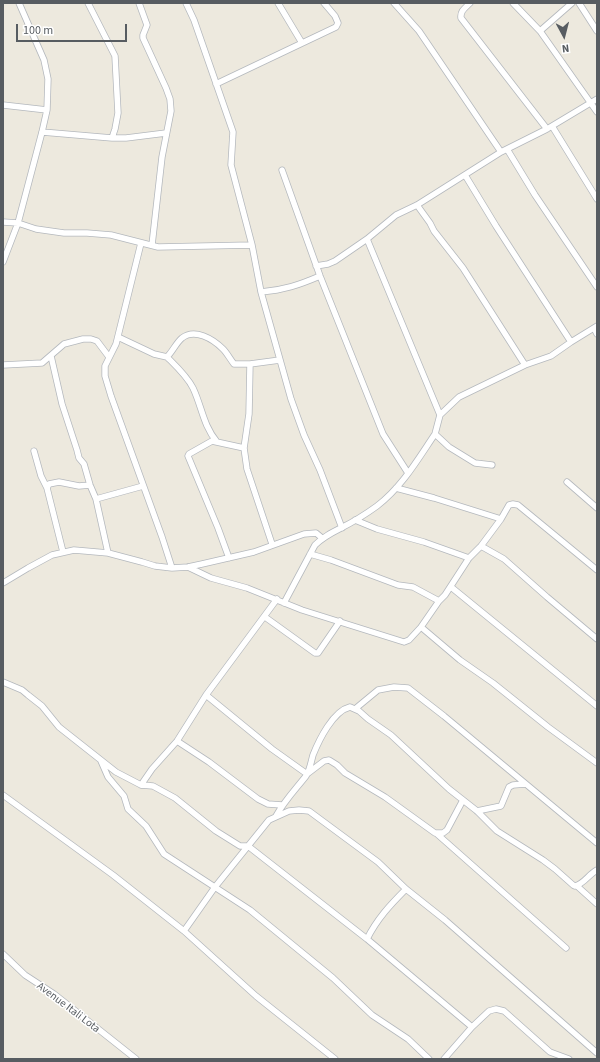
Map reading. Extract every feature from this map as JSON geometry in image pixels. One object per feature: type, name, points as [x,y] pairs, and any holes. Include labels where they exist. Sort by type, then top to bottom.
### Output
[{"type":"street","points":[[3,262],[18,223],[47,110],[48,79],[44,60],[19,3]]},
{"type":"street","points":[[88,3],[115,56],[118,112],[112,138]]},
{"type":"street","points":[[139,3],[147,25],[143,38],[170,100],[171,111],[166,133],[152,246]]},
{"type":"street","points":[[186,3],[194,20],[233,132],[231,165],[252,245],[261,292],[296,415],[320,470],[342,528]]},
{"type":"street","points":[[278,3],[302,44]]},
{"type":"street","points":[[216,84],[338,26],[335,16],[324,3]]},
{"type":"street","points":[[394,3],[419,31],[535,195],[597,286]]},
{"type":"street","points":[[470,3],[462,11],[462,18],[550,127],[597,199]]},
{"type":"street","points":[[513,3],[540,31],[597,112]]},
{"type":"street","points":[[540,31],[572,3]]},
{"type":"street","points":[[579,3],[597,31]]},
{"type":"street","points":[[316,266],[335,261],[367,239],[396,215],[417,205],[504,151],[550,127],[597,99]]},
{"type":"street","points":[[3,105],[47,110]]},
{"type":"street","points":[[42,132],[112,138],[126,138],[166,133]]},
{"type":"street","points":[[282,170],[316,266],[383,434],[408,473]]},
{"type":"street","points":[[465,175],[571,342]]},
{"type":"street","points":[[417,205],[434,231],[463,268],[525,365]]},
{"type":"street","points":[[3,222],[18,223],[36,229],[64,233],[111,235],[158,247],[252,245]]},
{"type":"street","points":[[367,239],[440,416]]},
{"type":"street","points":[[141,243],[118,337],[105,366],[105,376],[172,568]]},
{"type":"street","points":[[261,292],[282,290],[320,276]]},
{"type":"street","points":[[284,603],[315,545],[322,538],[342,528],[378,506],[396,488],[435,434],[440,416],[459,397],[525,365],[551,356],[571,342],[596,329]]},
{"type":"street","points":[[167,357],[178,342],[192,333],[205,336],[224,349],[234,364],[250,364],[280,360]]},
{"type":"street","points":[[118,337],[154,354],[167,357],[188,379],[207,428],[217,442]]},
{"type":"street","points":[[3,365],[42,364],[64,344],[76,340],[91,339],[97,341],[109,357]]},
{"type":"street","points":[[50,356],[62,404],[79,458],[84,464],[96,499],[108,553]]},
{"type":"street","points":[[250,364],[249,414],[244,448],[247,469],[272,544]]},
{"type":"street","points":[[435,434],[449,447],[475,463],[492,465]]},
{"type":"street","points":[[229,558],[188,456],[206,443],[212,441],[244,448]]},
{"type":"street","points":[[34,451],[41,476],[47,488],[63,552]]},
{"type":"street","points":[[47,488],[48,484],[59,482],[79,486],[90,485]]},
{"type":"street","points":[[567,482],[597,508]]},
{"type":"street","points":[[96,499],[143,486]]},
{"type":"street","points":[[396,488],[501,519]]},
{"type":"street","points":[[188,567],[211,578],[247,588],[284,603],[404,642],[409,640],[421,627],[451,587],[469,558],[481,546],[501,519],[509,505],[513,504],[518,506],[597,570]]},
{"type":"street","points":[[355,520],[377,529],[424,542],[469,558]]},
{"type":"street","points":[[3,583],[52,556],[74,550],[108,553],[155,566],[172,568],[188,567],[254,552],[272,544],[304,534],[316,533],[322,538]]},
{"type":"street","points":[[481,546],[504,559],[546,597],[597,639]]},
{"type":"street","points":[[310,554],[331,560],[398,585],[413,587],[439,601]]},
{"type":"street","points":[[451,587],[597,706]]},
{"type":"street","points":[[141,785],[152,769],[177,741],[206,695],[265,617],[276,599]]},
{"type":"street","points":[[265,617],[315,654],[318,653],[340,621]]},
{"type":"street","points":[[421,627],[460,660],[493,683],[548,727],[597,763]]},
{"type":"street","points":[[3,682],[18,688],[28,695],[42,706],[59,727],[126,778],[141,785],[152,786],[175,798],[216,831],[240,846],[248,846],[367,939],[472,1027]]},
{"type":"street","points":[[355,709],[378,690],[394,687],[408,688],[597,843]]},
{"type":"street","points":[[206,695],[272,749],[307,774]]},
{"type":"street","points":[[307,774],[325,730],[338,714],[350,707],[355,709],[391,735],[500,833],[543,860],[573,885],[578,886],[597,904]]},
{"type":"street","points":[[177,741],[209,762],[258,798],[268,804],[282,805]]},
{"type":"street","points":[[101,760],[108,777],[124,796],[128,809],[146,826],[164,854],[250,910],[333,978],[372,1015],[408,1039],[429,1059]]},
{"type":"street","points":[[276,816],[282,805],[307,774],[324,761],[329,760],[345,773],[385,797],[431,832],[437,834],[566,948]]},
{"type":"street","points":[[476,811],[501,806],[509,787],[513,785],[525,784]]},
{"type":"street","points":[[3,795],[113,875],[184,931],[256,996],[335,1059]]},
{"type":"street","points":[[437,834],[443,833],[447,830],[463,800]]},
{"type":"street","points":[[184,931],[215,887],[269,820],[289,811],[309,811],[378,862],[406,889],[446,920],[597,1053]]},
{"type":"street","points":[[578,886],[597,870]]},
{"type":"street","points":[[367,939],[381,916],[406,889]]},
{"type":"street","name":"Avenue Itali Lota","points":[[3,954],[25,975],[54,994],[136,1059]]},
{"type":"street","points":[[444,1059],[472,1027],[489,1011],[496,1009],[501,1010],[550,1052],[569,1059]]}]
